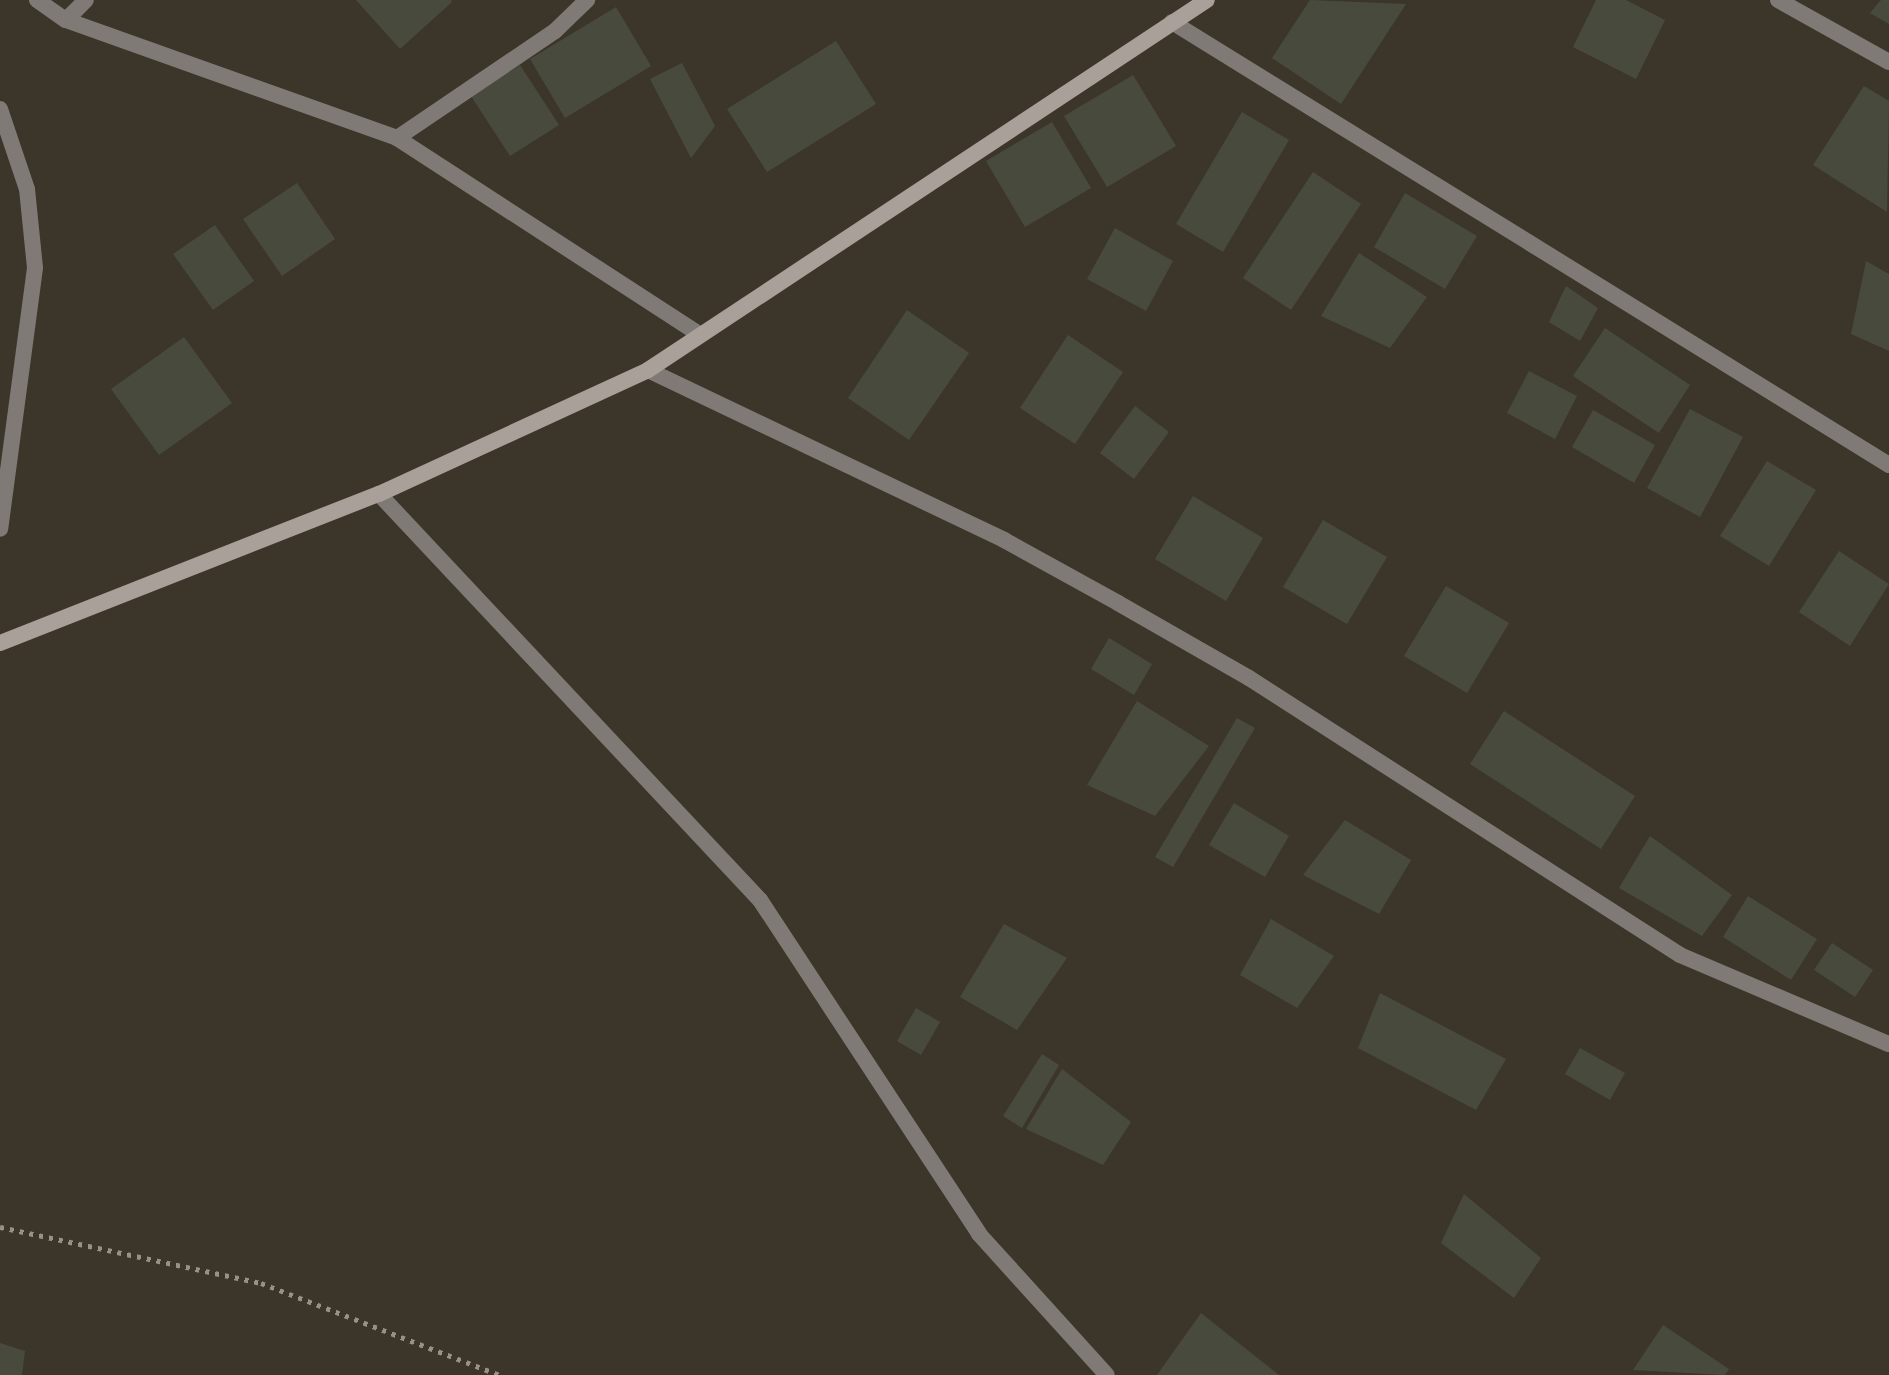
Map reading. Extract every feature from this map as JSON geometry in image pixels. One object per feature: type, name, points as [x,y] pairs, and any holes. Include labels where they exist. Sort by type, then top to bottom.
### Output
[{"type":"street","points":[[37,0],[66,20],[397,138],[699,334]]},
{"type":"street","points":[[66,20],[86,0]]},
{"type":"street","points":[[397,138],[555,31],[587,0]]},
{"type":"street","points":[[0,643],[379,494],[648,370],[1207,0]]},
{"type":"street","points":[[1778,0],[1889,62]]},
{"type":"street","points":[[1172,22],[1889,465]]},
{"type":"street","points":[[0,109],[27,189],[35,268],[0,529]]},
{"type":"street","points":[[648,370],[1004,540],[1118,603],[1249,678],[1503,848],[1680,955],[1889,1044]]},
{"type":"street","points":[[379,494],[760,900],[979,1234],[1107,1375]]},
{"type":"path","points":[[0,1227],[261,1283],[500,1375]]},
{"type":"building","points":[[356,0],[451,0],[452,2],[400,49]]},
{"type":"building","points":[[1310,0],[1406,4],[1341,104],[1272,58]]},
{"type":"building","points":[[1596,0],[1626,0],[1665,20],[1636,79],[1573,47]]},
{"type":"building","points":[[1881,0],[1889,0],[1889,24],[1870,13]]},
{"type":"building","points":[[616,7],[651,66],[565,118],[530,59]]},
{"type":"building","points":[[836,41],[876,104],[767,172],[727,109]]},
{"type":"building","points":[[682,63],[715,126],[691,158],[650,79]]},
{"type":"building","points":[[520,65],[559,125],[510,156],[471,96]]},
{"type":"building","points":[[1133,75],[1176,146],[1107,187],[1064,116]]},
{"type":"building","points":[[1864,86],[1889,101],[1887,212],[1813,165]]},
{"type":"building","points":[[1242,112],[1289,140],[1223,252],[1176,224]]},
{"type":"building","points":[[1052,122],[1091,188],[1025,227],[986,161]]},
{"type":"building","points":[[1313,172],[1361,204],[1291,310],[1243,278]]},
{"type":"building","points":[[297,183],[335,239],[282,276],[243,219]]},
{"type":"building","points":[[1405,193],[1477,236],[1445,289],[1374,247]]},
{"type":"building","points":[[215,225],[254,281],[213,310],[173,254]]},
{"type":"building","points":[[1115,228],[1173,261],[1146,311],[1087,279]]},
{"type":"building","points":[[1359,253],[1427,297],[1390,348],[1321,316]]},
{"type":"building","points":[[1866,261],[1889,274],[1889,351],[1851,334]]},
{"type":"building","points":[[1566,286],[1598,308],[1580,341],[1549,322]]},
{"type":"building","points":[[907,310],[969,353],[909,440],[848,398]]},
{"type":"building","points":[[1605,328],[1690,385],[1659,433],[1573,376]]},
{"type":"building","points":[[1068,335],[1123,372],[1075,444],[1020,408]]},
{"type":"building","points":[[184,337],[232,403],[159,455],[111,389]]},
{"type":"building","points":[[1529,371],[1577,396],[1555,439],[1507,413]]},
{"type":"building","points":[[1135,406],[1169,432],[1134,479],[1100,453]]},
{"type":"building","points":[[1690,409],[1743,437],[1700,517],[1647,488]]},
{"type":"building","points":[[1593,410],[1655,445],[1634,483],[1572,447]]},
{"type":"building","points":[[1767,461],[1816,490],[1769,566],[1720,536]]},
{"type":"building","points":[[1193,496],[1263,538],[1226,601],[1155,559]]},
{"type":"building","points":[[1323,520],[1387,557],[1347,624],[1283,587]]},
{"type":"building","points":[[1839,551],[1889,584],[1850,646],[1799,612]]},
{"type":"building","points":[[1446,586],[1509,623],[1467,693],[1404,656]]},
{"type":"building","points":[[1109,638],[1152,664],[1134,695],[1091,669]]},
{"type":"building","points":[[1137,701],[1209,746],[1155,816],[1087,785]]},
{"type":"building","points":[[1504,711],[1635,796],[1601,849],[1470,764]]},
{"type":"building","points":[[1237,718],[1255,728],[1173,867],[1155,857]]},
{"type":"building","points":[[1234,803],[1289,836],[1265,877],[1209,845]]},
{"type":"building","points":[[1345,820],[1411,860],[1379,914],[1303,875]]},
{"type":"building","points":[[1650,836],[1732,895],[1702,936],[1619,888]]},
{"type":"building","points":[[1748,896],[1817,939],[1791,980],[1723,937]]},
{"type":"building","points":[[1271,919],[1334,956],[1297,1008],[1240,975]]},
{"type":"building","points":[[1004,924],[1067,958],[1017,1030],[960,997]]},
{"type":"building","points":[[1832,943],[1873,970],[1855,997],[1814,970]]},
{"type":"building","points":[[1380,993],[1506,1059],[1476,1110],[1358,1048]]},
{"type":"building","points":[[916,1008],[940,1022],[921,1055],[897,1041]]},
{"type":"building","points":[[1580,1048],[1625,1073],[1610,1100],[1565,1074]]},
{"type":"building","points":[[1042,1054],[1059,1065],[1022,1128],[1003,1116]]},
{"type":"building","points":[[1062,1069],[1131,1122],[1103,1165],[1026,1129]]},
{"type":"building","points":[[1464,1194],[1541,1258],[1514,1298],[1441,1243]]},
{"type":"building","points":[[1201,1313],[1279,1375],[1157,1375]]},
{"type":"building","points":[[1663,1325],[1729,1369],[1725,1375],[1633,1370]]},
{"type":"building","points":[[0,1343],[25,1351],[22,1375],[0,1375]]}]
